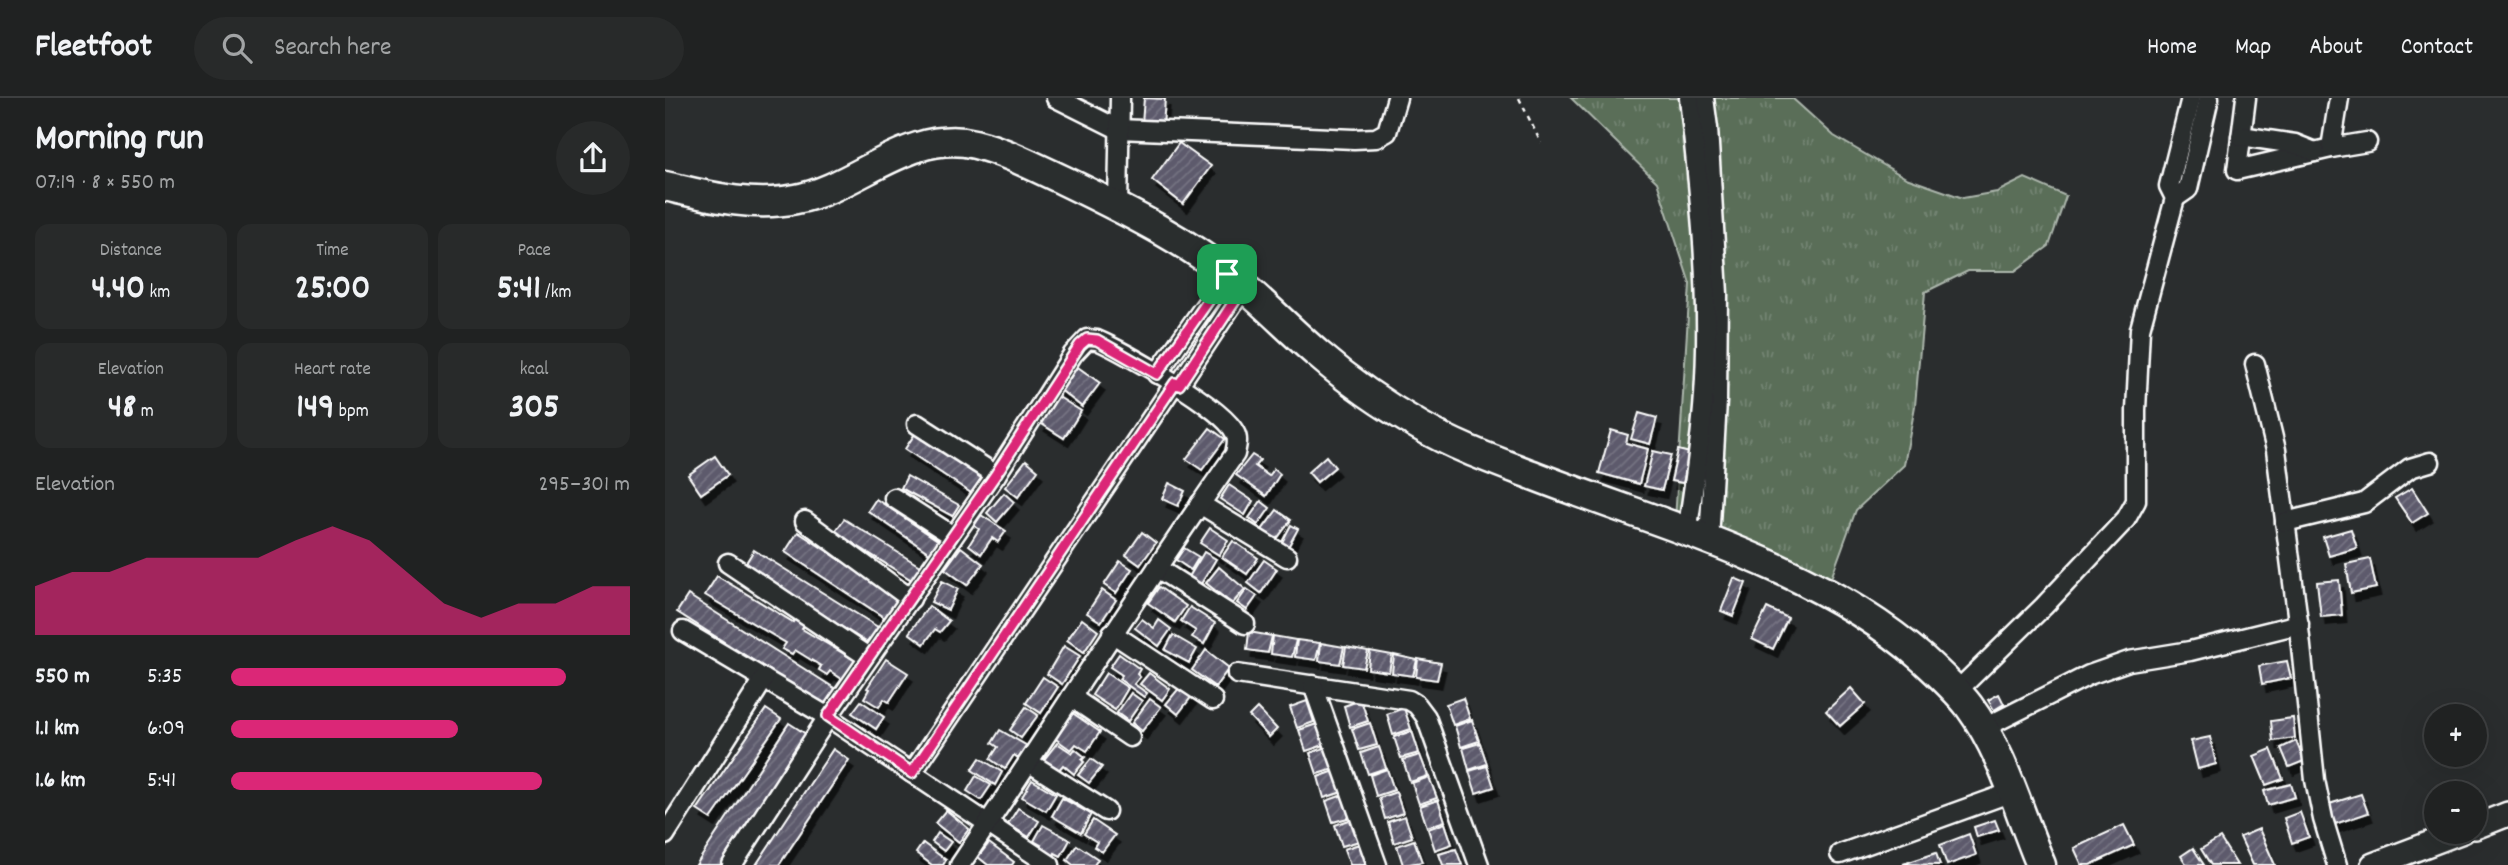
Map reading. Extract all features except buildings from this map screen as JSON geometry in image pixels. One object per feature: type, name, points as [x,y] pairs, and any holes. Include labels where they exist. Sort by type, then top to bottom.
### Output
[{"type":"main road","points":[[665,186],[739,201],[770,203],[800,199],[829,189],[878,163],[953,140],[976,144],[1013,157],[1118,206],[1176,240],[1235,281],[1354,383],[1424,428],[1500,462],[1775,568],[1842,601],[1920,657],[1957,691],[1982,729],[2012,792],[2041,865]]},
{"type":"street","points":[[1056,98],[1118,129],[1376,138],[1387,132],[1397,98]]},
{"type":"street","points":[[1118,206],[1120,98]]},
{"type":"street","points":[[1689,98],[1698,180],[1706,330],[1698,537]]},
{"type":"street","points":[[1698,537],[1717,401],[1718,294],[1704,98]]},
{"type":"street","points":[[2175,198],[2169,186],[2191,98]]},
{"type":"street","points":[[1957,691],[2044,606],[2126,519],[2136,500],[2136,410],[2140,329],[2175,198],[2188,189],[2209,98]]},
{"type":"street","points":[[2246,98],[2237,170],[2367,142]]},
{"type":"street","points":[[2323,150],[2339,98]]},
{"type":"street","points":[[2241,136],[2323,150]]},
{"type":"street","points":[[1157,374],[1235,281]]},
{"type":"street","points":[[912,773],[1177,384],[1235,281]]},
{"type":"street","points":[[732,865],[828,716],[996,474],[1073,354],[1087,339],[1105,344],[1177,384],[1229,424],[1238,441],[1235,454],[1112,633],[1030,763],[960,865]]},
{"type":"street","points":[[2255,363],[2276,450],[2299,624],[2315,780],[2337,865]]},
{"type":"street","points":[[917,424],[996,474]]},
{"type":"street","points":[[2285,522],[2364,503],[2410,468],[2430,462]]},
{"type":"street","points":[[894,498],[953,536]]},
{"type":"street","points":[[1200,504],[1287,557]]},
{"type":"street","points":[[804,521],[911,599]]},
{"type":"street","points":[[728,562],[868,657]]},
{"type":"street","points":[[1157,568],[1245,624]]},
{"type":"street","points":[[1982,729],[2089,675],[2129,661],[2190,651],[2299,624]]},
{"type":"street","points":[[683,631],[828,716],[1050,865]]},
{"type":"street","points":[[1112,633],[1213,700]]},
{"type":"street","points":[[1237,674],[1409,701],[1417,705],[1426,717],[1479,865]]},
{"type":"street","points":[[665,835],[764,679]]},
{"type":"street","points":[[1313,685],[1377,865]]},
{"type":"street","points":[[1070,697],[1130,737]]},
{"type":"street","points":[[1030,763],[1106,811]]},
{"type":"street","points":[[1840,854],[2012,792]]},
{"type":"street","points":[[2487,822],[2508,814]]},
{"type":"street","points":[[2373,865],[2429,844]]},
{"type":"path","points":[[1519,98],[1541,143]]},
{"type":"green space","points":[[1571,98],[1792,98],[1834,136],[1906,178],[1963,198],[1997,192],[2025,178],[2066,196],[2049,246],[2015,271],[1968,271],[1925,292],[1915,406],[1904,465],[1856,510],[1826,592],[1674,536],[1690,284],[1657,182]]},
{"type":"route","points":[[1227,274],[1244,287],[1179,385],[1175,383],[912,773],[828,716],[996,474],[1080,345],[1087,339],[1097,340],[1157,374],[1227,274]]}]
